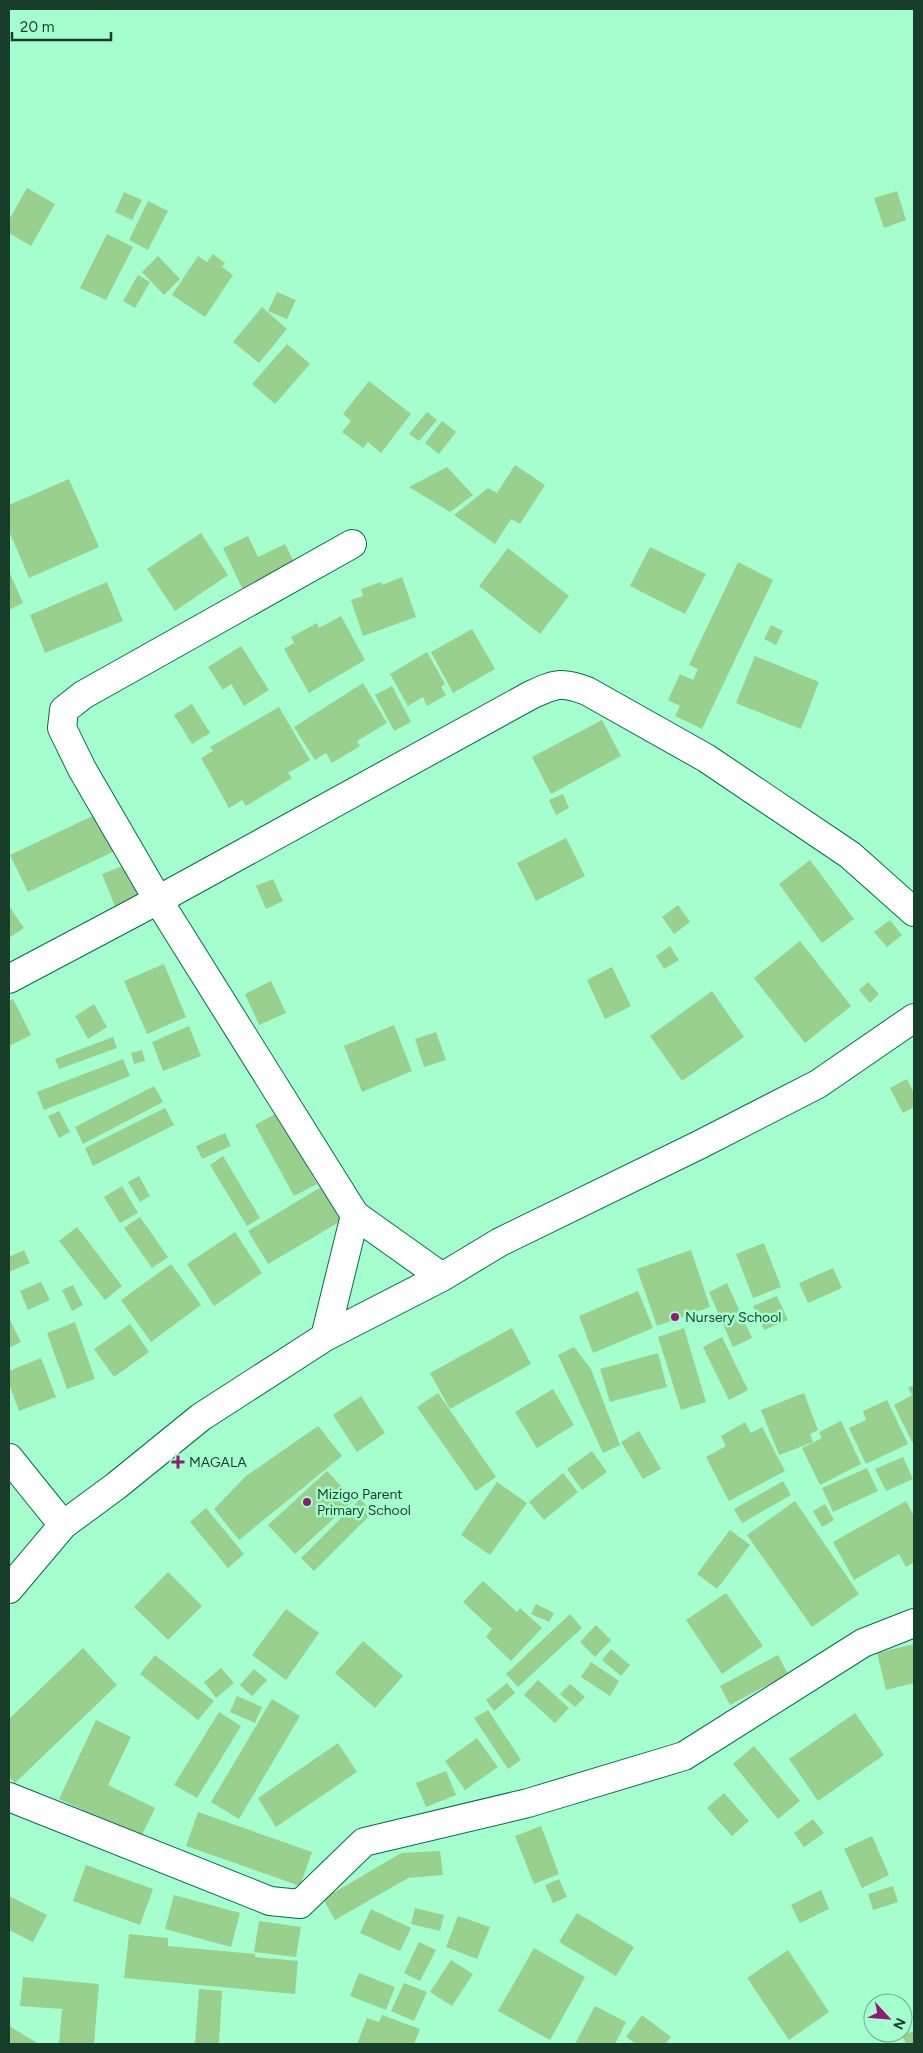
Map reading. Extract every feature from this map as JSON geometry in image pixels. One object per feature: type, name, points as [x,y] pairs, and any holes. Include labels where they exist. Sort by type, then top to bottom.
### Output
[{"type":"street","points":[[352,544],[83,695],[64,710],[62,728],[82,769],[158,900],[355,1215],[442,1277]]},
{"type":"street","points":[[9,979],[554,684],[572,685],[587,691],[706,758],[850,855],[914,912]]},
{"type":"street","points":[[9,1589],[63,1526],[201,1417],[325,1337],[442,1277],[500,1242],[699,1145],[818,1084],[914,1018]]},
{"type":"street","points":[[325,1337],[355,1215]]},
{"type":"street","points":[[9,1458],[63,1526]]},
{"type":"street","points":[[9,1797],[270,1901],[300,1904],[364,1842],[528,1803],[684,1756],[863,1643],[914,1623]]},
{"type":"building","points":[[27,188],[55,204],[31,246],[9,233],[9,220]]},
{"type":"building","points":[[897,191],[906,220],[884,228],[874,198]]},
{"type":"building","points":[[124,192],[142,200],[132,220],[115,212]]},
{"type":"building","points":[[148,201],[168,211],[148,250],[129,240]]},
{"type":"building","points":[[107,234],[133,247],[106,300],[80,288]]},
{"type":"building","points":[[213,254],[225,263],[222,267],[233,275],[205,317],[172,295],[198,256],[207,262]]},
{"type":"building","points":[[158,256],[180,279],[164,295],[142,272]]},
{"type":"building","points":[[138,275],[150,282],[135,308],[123,301]]},
{"type":"building","points":[[277,292],[296,300],[287,319],[268,311]]},
{"type":"building","points":[[262,307],[287,329],[259,363],[233,342]]},
{"type":"building","points":[[287,344],[310,364],[275,404],[252,384]]},
{"type":"building","points":[[369,381],[411,414],[381,453],[368,442],[363,448],[342,432],[351,421],[343,414]]},
{"type":"building","points":[[427,412],[437,420],[419,441],[409,434]]},
{"type":"building","points":[[442,421],[456,432],[439,454],[425,443]]},
{"type":"building","points":[[515,465],[545,485],[520,524],[511,519],[495,544],[454,515],[488,488],[497,493]]},
{"type":"building","points":[[447,467],[473,495],[450,512],[409,487]]},
{"type":"building","points":[[69,479],[99,547],[29,578],[9,531],[9,505]]},
{"type":"building","points":[[201,533],[228,575],[175,611],[147,569]]},
{"type":"building","points":[[248,536],[258,557],[285,544],[295,564],[243,590],[223,548]]},
{"type":"building","points":[[650,547],[706,574],[685,614],[630,586]]},
{"type":"building","points":[[508,548],[569,596],[540,634],[479,586]]},
{"type":"building","points":[[738,562],[773,580],[702,729],[675,716],[680,706],[668,700],[680,674],[693,680],[698,669],[689,665]]},
{"type":"building","points":[[9,571],[23,603],[9,610]]},
{"type":"building","points":[[402,577],[416,617],[363,636],[351,600],[363,596],[361,589],[381,582],[382,585]]},
{"type":"building","points":[[107,582],[123,621],[45,653],[30,615]]},
{"type":"building","points":[[341,616],[365,660],[309,693],[284,649],[294,643],[291,637],[317,623],[319,628]]},
{"type":"building","points":[[771,625],[783,631],[776,645],[764,639]]},
{"type":"building","points":[[472,629],[495,669],[453,693],[431,652]]},
{"type":"building","points":[[241,646],[269,690],[244,706],[231,684],[223,690],[208,667]]},
{"type":"building","points":[[427,652],[445,684],[441,687],[446,695],[427,706],[423,697],[408,706],[390,674]]},
{"type":"building","points":[[755,656],[819,682],[801,729],[736,703]]},
{"type":"building","points":[[363,683],[387,723],[357,741],[360,746],[332,763],[326,753],[315,760],[294,727]]},
{"type":"building","points":[[392,686],[411,722],[394,731],[375,695]]},
{"type":"building","points":[[192,704],[210,733],[192,744],[174,715]]},
{"type":"building","points":[[279,707],[310,760],[288,773],[292,778],[246,806],[242,800],[229,808],[201,758],[213,751],[210,747]]},
{"type":"building","points":[[602,720],[621,756],[551,794],[532,757]]},
{"type":"building","points":[[563,794],[569,808],[556,815],[549,800]]},
{"type":"building","points":[[99,813],[117,850],[28,892],[10,855]]},
{"type":"building","points":[[566,838],[585,876],[536,901],[517,863]]},
{"type":"building","points":[[810,860],[854,919],[822,943],[779,884]]},
{"type":"building","points":[[128,864],[142,899],[116,909],[102,874]]},
{"type":"building","points":[[273,879],[283,901],[266,909],[256,886]]},
{"type":"building","points":[[678,905],[690,922],[674,934],[662,917]]},
{"type":"building","points":[[9,906],[24,928],[9,938]]},
{"type":"building","points":[[890,920],[902,935],[887,947],[874,932]]},
{"type":"building","points":[[800,941],[851,1006],[805,1043],[754,978]]},
{"type":"building","points":[[670,946],[679,960],[664,969],[656,956]]},
{"type":"building","points":[[164,964],[186,1017],[147,1034],[124,981]]},
{"type":"building","points":[[612,967],[631,1006],[605,1019],[587,980]]},
{"type":"building","points":[[271,981],[286,1013],[259,1025],[245,994]]},
{"type":"building","points":[[868,982],[879,994],[870,1003],[859,990]]},
{"type":"building","points":[[712,991],[744,1037],[682,1081],[650,1036]]},
{"type":"building","points":[[13,999],[31,1035],[9,1046],[9,1001]]},
{"type":"building","points":[[94,1004],[107,1027],[88,1039],[75,1016]]},
{"type":"building","points":[[394,1025],[412,1071],[362,1092],[344,1046]]},
{"type":"building","points":[[189,1026],[201,1056],[163,1071],[152,1042]]},
{"type":"building","points":[[436,1032],[446,1060],[424,1067],[415,1039]]},
{"type":"building","points":[[113,1037],[117,1048],[59,1069],[55,1059]]},
{"type":"building","points":[[142,1050],[145,1061],[134,1064],[131,1053]]},
{"type":"building","points":[[123,1059],[130,1076],[44,1110],[37,1092]]},
{"type":"building","points":[[907,1079],[914,1093],[914,1107],[903,1113],[890,1088]]},
{"type":"building","points":[[154,1086],[163,1102],[83,1144],[75,1127]]},
{"type":"building","points":[[165,1108],[174,1125],[93,1166],[85,1148]]},
{"type":"building","points":[[59,1111],[70,1132],[59,1138],[48,1116]]},
{"type":"building","points":[[277,1113],[317,1184],[294,1196],[255,1125]]},
{"type":"building","points":[[225,1133],[231,1146],[202,1159],[196,1146]]},
{"type":"building","points":[[223,1156],[260,1218],[247,1226],[210,1165]]},
{"type":"building","points":[[139,1176],[150,1196],[140,1202],[128,1182]]},
{"type":"building","points":[[122,1186],[138,1213],[120,1223],[104,1197]]},
{"type":"building","points":[[321,1187],[341,1221],[268,1264],[248,1231]]},
{"type":"building","points":[[140,1217],[168,1257],[152,1268],[124,1228]]},
{"type":"building","points":[[77,1227],[122,1286],[105,1300],[59,1241]]},
{"type":"building","points":[[235,1232],[262,1273],[214,1306],[187,1264]]},
{"type":"building","points":[[764,1243],[781,1287],[753,1298],[736,1254]]},
{"type":"building","points":[[24,1250],[30,1263],[9,1272],[9,1257]]},
{"type":"building","points":[[691,1250],[710,1307],[657,1326],[637,1269]]},
{"type":"building","points":[[171,1264],[201,1305],[151,1342],[121,1300]]},
{"type":"building","points":[[833,1268],[842,1288],[808,1303],[799,1283]]},
{"type":"building","points":[[41,1282],[50,1300],[28,1310],[20,1291]]},
{"type":"building","points":[[727,1283],[752,1338],[733,1347],[709,1292]]},
{"type":"building","points":[[73,1285],[83,1305],[72,1311],[62,1290]]},
{"type":"building","points":[[638,1291],[653,1328],[593,1353],[579,1316]]},
{"type":"building","points":[[777,1296],[788,1320],[764,1330],[753,1306]]},
{"type":"building","points":[[9,1318],[21,1342],[9,1348]]},
{"type":"building","points":[[75,1322],[95,1379],[67,1389],[47,1333]]},
{"type":"building","points":[[130,1324],[149,1352],[114,1377],[94,1349]]},
{"type":"building","points":[[512,1328],[531,1364],[450,1409],[430,1373]]},
{"type":"building","points":[[684,1328],[706,1402],[681,1410],[658,1337]]},
{"type":"building","points":[[722,1337],[748,1390],[729,1400],[703,1347]]},
{"type":"building","points":[[574,1347],[591,1369],[620,1445],[603,1453],[558,1355]]},
{"type":"building","points":[[658,1353],[667,1387],[610,1402],[600,1369]]},
{"type":"building","points":[[41,1358],[56,1397],[19,1411],[9,1384],[9,1371]]},
{"type":"building","points":[[914,1385],[914,1441],[912,1442],[894,1405],[912,1395],[908,1388]]},
{"type":"building","points":[[553,1389],[574,1425],[537,1448],[515,1412]]},
{"type":"building","points":[[438,1393],[496,1477],[476,1491],[417,1407]]},
{"type":"building","points":[[804,1393],[818,1430],[810,1434],[813,1442],[779,1455],[761,1410]]},
{"type":"building","points":[[361,1396],[385,1433],[357,1452],[333,1415]]},
{"type":"building","points":[[887,1400],[908,1444],[866,1464],[849,1428],[866,1420],[863,1411]]},
{"type":"building","points":[[841,1421],[861,1464],[820,1485],[802,1448],[822,1438],[819,1432]]},
{"type":"building","points":[[745,1422],[751,1433],[762,1427],[785,1471],[729,1501],[706,1457],[726,1446],[721,1436]]},
{"type":"building","points":[[318,1426],[342,1456],[239,1540],[214,1509],[246,1476]]},
{"type":"building","points":[[639,1431],[661,1469],[643,1479],[621,1442]]},
{"type":"building","points":[[592,1451],[607,1472],[582,1490],[567,1469]]},
{"type":"building","points":[[903,1457],[913,1479],[886,1491],[875,1469]]},
{"type":"building","points":[[867,1468],[878,1491],[833,1512],[822,1488]]},
{"type":"building","points":[[327,1471],[354,1500],[295,1554],[268,1525]]},
{"type":"building","points":[[563,1473],[578,1492],[544,1520],[529,1502]]},
{"type":"building","points":[[783,1481],[791,1495],[742,1523],[734,1509]]},
{"type":"building","points":[[497,1482],[527,1503],[490,1555],[461,1535]]},
{"type":"building","points":[[360,1499],[373,1512],[314,1571],[301,1558]]},
{"type":"building","points":[[795,1501],[859,1594],[812,1627],[747,1535]]},
{"type":"building","points":[[906,1501],[914,1516],[914,1562],[906,1567],[899,1554],[854,1580],[833,1542]]},
{"type":"building","points":[[825,1504],[834,1520],[822,1527],[813,1511]]},
{"type":"building","points":[[206,1508],[244,1554],[228,1568],[190,1522]]},
{"type":"building","points":[[730,1530],[750,1545],[717,1589],[697,1574]]},
{"type":"building","points":[[168,1572],[202,1606],[168,1640],[134,1607]]},
{"type":"building","points":[[483,1581],[517,1612],[520,1608],[542,1628],[511,1661],[486,1637],[492,1629],[463,1602]]},
{"type":"building","points":[[726,1593],[763,1646],[722,1674],[686,1620]]},
{"type":"building","points":[[536,1604],[554,1613],[549,1622],[531,1614]]},
{"type":"building","points":[[286,1609],[319,1633],[286,1680],[252,1655]]},
{"type":"building","points":[[570,1614],[582,1628],[518,1687],[506,1674]]},
{"type":"building","points":[[596,1625],[611,1640],[595,1657],[580,1642]]},
{"type":"building","points":[[363,1641],[403,1676],[375,1708],[335,1673]]},
{"type":"building","points":[[914,1644],[914,1683],[886,1690],[877,1653]]},
{"type":"building","points":[[83,1648],[117,1685],[15,1783],[9,1777],[9,1719]]},
{"type":"building","points":[[611,1649],[630,1665],[621,1676],[602,1660]]},
{"type":"building","points":[[155,1655],[214,1701],[198,1720],[140,1674]]},
{"type":"building","points":[[778,1655],[788,1674],[730,1705],[720,1686]]},
{"type":"building","points":[[591,1662],[619,1681],[610,1696],[581,1677]]},
{"type":"building","points":[[221,1668],[234,1683],[216,1698],[204,1682]]},
{"type":"building","points":[[254,1669],[267,1680],[252,1696],[240,1685]]},
{"type":"building","points":[[538,1680],[569,1708],[555,1723],[524,1695]]},
{"type":"building","points":[[507,1683],[515,1693],[494,1711],[486,1700]]},
{"type":"building","points":[[570,1684],[585,1697],[575,1707],[560,1694]]},
{"type":"building","points":[[237,1696],[262,1707],[255,1723],[230,1712]]},
{"type":"building","points":[[272,1699],[300,1716],[239,1819],[211,1802]]},
{"type":"building","points":[[488,1710],[521,1760],[508,1769],[474,1718]]},
{"type":"building","points":[[219,1712],[241,1726],[197,1798],[174,1785]]},
{"type":"building","points":[[855,1713],[884,1755],[818,1801],[789,1759]]},
{"type":"building","points":[[96,1720],[131,1737],[108,1785],[155,1808],[141,1837],[59,1799]]},
{"type":"building","points":[[477,1738],[498,1767],[465,1790],[445,1761]]},
{"type":"building","points":[[338,1743],[357,1772],[276,1827],[258,1798]]},
{"type":"building","points":[[754,1746],[800,1801],[778,1819],[733,1764]]},
{"type":"building","points":[[446,1771],[456,1795],[426,1807],[416,1783]]},
{"type":"building","points":[[724,1793],[749,1821],[732,1836],[707,1808]]},
{"type":"building","points":[[198,1812],[312,1852],[300,1886],[186,1846]]},
{"type":"building","points":[[813,1819],[824,1833],[804,1847],[794,1833]]},
{"type":"building","points":[[541,1826],[559,1874],[534,1884],[515,1836]]},
{"type":"building","points":[[872,1836],[889,1875],[862,1888],[844,1849]]},
{"type":"building","points":[[440,1851],[443,1875],[408,1878],[335,1920],[323,1899],[401,1853]]},
{"type":"building","points":[[86,1865],[153,1889],[140,1925],[73,1901]]},
{"type":"building","points":[[559,1879],[567,1897],[553,1903],[545,1885]]},
{"type":"building","points":[[893,1886],[898,1902],[873,1910],[868,1894]]},
{"type":"building","points":[[821,1890],[829,1909],[800,1923],[791,1905]]},
{"type":"building","points":[[174,1895],[240,1913],[231,1947],[165,1929]]},
{"type":"building","points":[[9,1896],[47,1915],[33,1942],[9,1930]]},
{"type":"building","points":[[415,1908],[444,1915],[440,1931],[411,1924]]},
{"type":"building","points":[[371,1909],[411,1928],[400,1951],[360,1933]]},
{"type":"building","points":[[577,1913],[634,1947],[616,1976],[559,1942]]},
{"type":"building","points":[[458,1916],[490,1927],[477,1959],[446,1947]]},
{"type":"building","points":[[259,1921],[301,1927],[296,1957],[254,1952]]},
{"type":"building","points":[[129,1934],[168,1938],[168,1946],[255,1954],[255,1957],[298,1961],[295,1994],[124,1978]]},
{"type":"building","points":[[419,1942],[436,1950],[420,1981],[404,1973]]},
{"type":"building","points":[[534,1948],[585,1977],[550,2040],[498,2011]]},
{"type":"building","points":[[788,1950],[829,2012],[789,2040],[747,1978]]},
{"type":"building","points":[[451,1960],[473,1974],[452,2006],[430,1992]]},
{"type":"building","points":[[359,1973],[395,1987],[386,2010],[350,1996]]},
{"type":"building","points":[[23,1977],[99,1984],[94,2044],[59,2044],[62,2009],[20,2006]]},
{"type":"building","points":[[404,1983],[427,1992],[414,2021],[391,2011]]},
{"type":"building","points":[[199,1989],[222,1991],[219,2044],[195,2044]]},
{"type":"building","points":[[595,2006],[626,2022],[615,2044],[575,2044]]},
{"type":"building","points":[[382,2015],[420,2029],[414,2044],[357,2044],[367,2018],[379,2022]]},
{"type":"building","points":[[642,2015],[671,2037],[665,2044],[636,2044],[626,2037]]},
{"type":"building","points":[[9,2026],[39,2044],[9,2044]]},
{"type":"building","points":[[913,2031],[914,2044],[906,2044],[913,2043]]},
{"type":"place","name":"Nursery School","points":[[675,1317]]},
{"type":"place","name":"MAGALA","points":[[178,1462]]},
{"type":"place","name":"Mizigo Parent Primary School","points":[[307,1502]]}]
